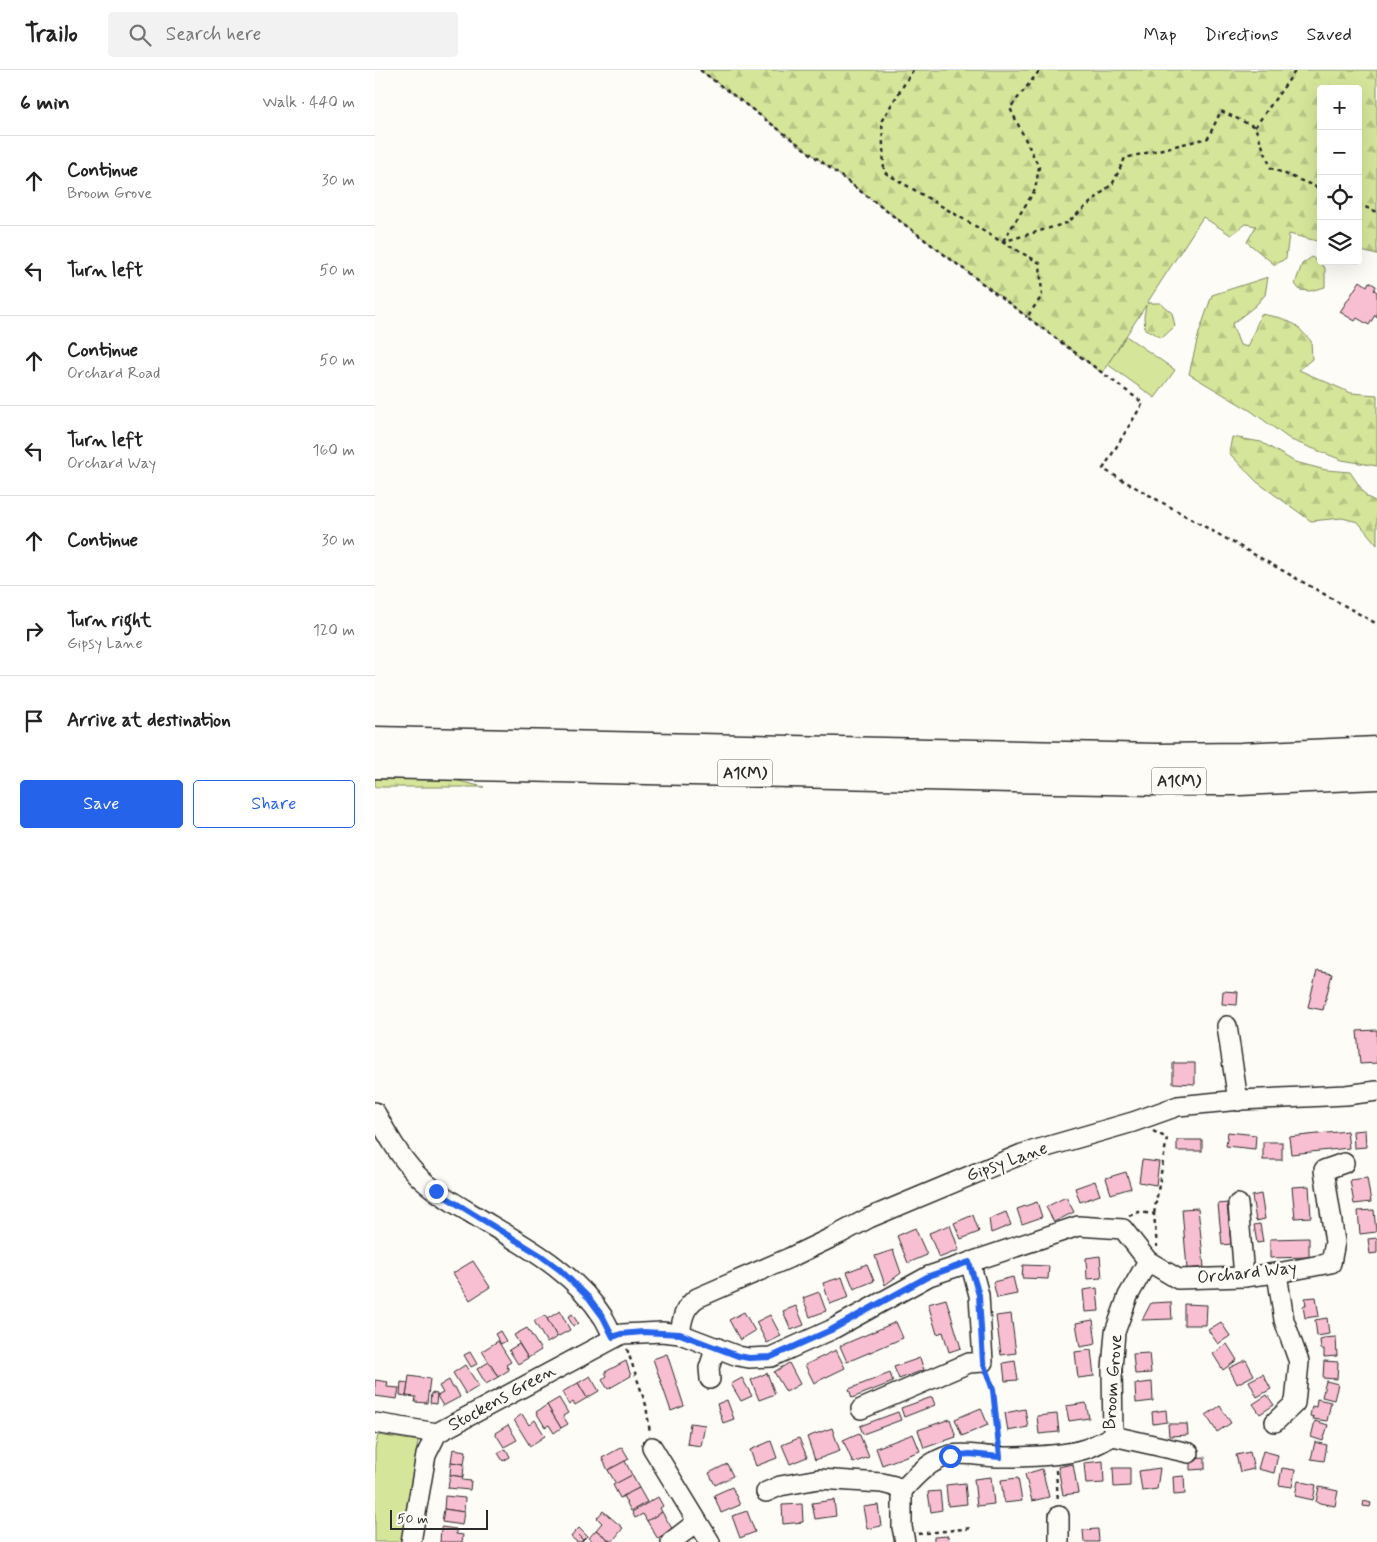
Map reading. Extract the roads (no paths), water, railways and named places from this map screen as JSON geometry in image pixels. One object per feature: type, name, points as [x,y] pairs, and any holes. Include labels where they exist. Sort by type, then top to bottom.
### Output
[{"type":"highway","name":"A1(M)","points":[[375,741],[1156,758],[1241,757],[1377,751]]},
{"type":"highway","name":"A1(M)","points":[[375,764],[1153,781],[1240,781],[1377,775]]},
{"type":"street","points":[[1227,1026],[1238,1101]]},
{"type":"street","name":"Gipsy Lane","points":[[680,1334],[682,1318],[686,1309],[691,1302],[709,1292],[789,1258],[869,1218],[1022,1154],[1133,1122],[1179,1106],[1346,1095],[1377,1091]]},
{"type":"street","points":[[375,1112],[397,1152],[417,1175],[436,1191],[540,1255],[560,1270],[589,1298],[617,1335]]},
{"type":"street","name":"Orchard Way","points":[[617,1335],[661,1332],[680,1334],[738,1356],[749,1358],[771,1357],[831,1330],[929,1276],[1078,1226],[1123,1229],[1147,1261],[1178,1280],[1244,1277],[1331,1263],[1335,1242],[1323,1170],[1344,1163]]},
{"type":"street","points":[[1238,1204],[1244,1277]]},
{"type":"street","name":"Broom Grove","points":[[902,1491],[914,1477],[929,1465],[950,1456],[970,1454],[1000,1457],[1054,1454],[1085,1449],[1113,1436],[1112,1369],[1115,1332],[1127,1296],[1147,1261]]},
{"type":"street","points":[[861,1410],[969,1363],[983,1362],[979,1295],[969,1262]]},
{"type":"street","points":[[1275,1422],[1295,1403],[1299,1362],[1284,1320],[1277,1273]]},
{"type":"street","name":"Stockens Green","points":[[411,1542],[426,1455],[437,1433],[617,1335]]},
{"type":"street","points":[[710,1379],[709,1368],[716,1347]]},
{"type":"street","points":[[375,1423],[437,1433]]},
{"type":"street","points":[[1113,1436],[1189,1453]]},
{"type":"street","points":[[652,1447],[710,1542]]},
{"type":"street","points":[[766,1492],[780,1486],[819,1479],[882,1483],[894,1486],[902,1491],[902,1527],[905,1539]]},
{"type":"street","points":[[1059,1516],[1059,1542]]},
{"type":"street","points":[[671,1542],[697,1522]]}]
